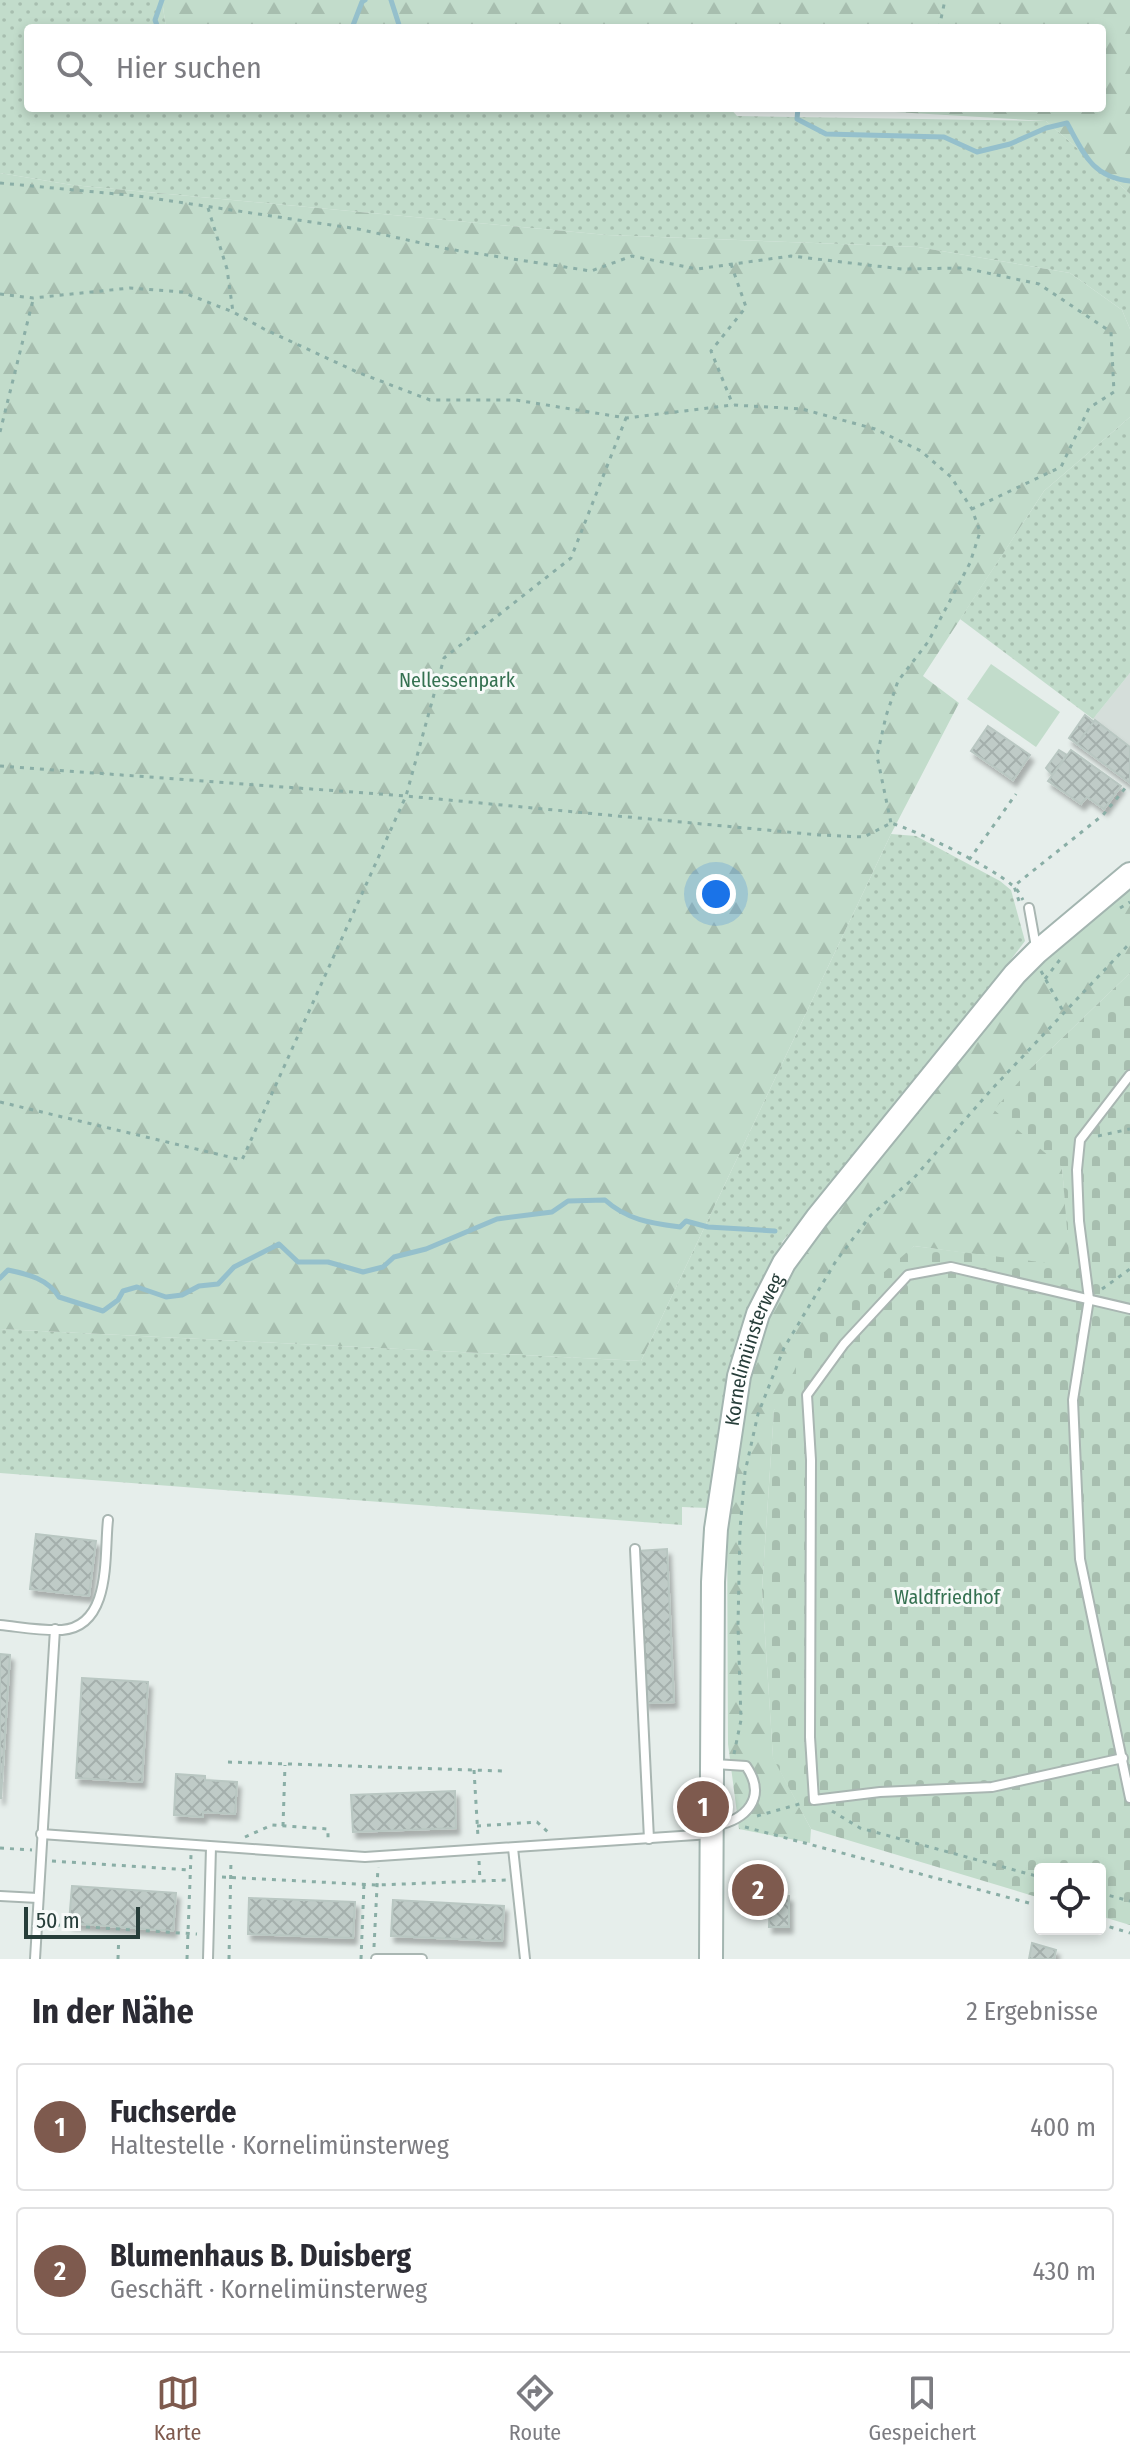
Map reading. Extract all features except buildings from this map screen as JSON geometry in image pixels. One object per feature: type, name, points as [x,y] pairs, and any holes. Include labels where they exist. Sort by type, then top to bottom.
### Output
[{"type":"street","name":"Kornelimünsterweg","points":[[711,1959],[722,1764],[713,1582],[716,1529],[739,1376],[758,1314],[784,1263],[817,1218],[988,1005],[1037,952],[1130,874]]},
{"type":"lane","points":[[1025,907],[1037,952]]},
{"type":"lane","points":[[1130,1075],[1080,1140],[1077,1170],[1079,1221],[1089,1299],[1073,1400],[1080,1559],[1130,1798]]},
{"type":"lane","points":[[1123,1758],[992,1787],[880,1792],[814,1800],[810,1737],[811,1460],[807,1395],[844,1344],[908,1275],[951,1267],[1130,1309]]},
{"type":"lane","points":[[0,1625],[55,1629],[76,1626],[88,1619],[97,1609],[101,1597],[108,1520]]},
{"type":"lane","points":[[635,1549],[649,1839]]},
{"type":"lane","points":[[35,1959],[55,1629]]},
{"type":"lane","points":[[41,1834],[378,1856],[649,1839],[718,1828],[749,1807],[756,1796],[755,1779],[746,1766],[722,1764]]},
{"type":"lane","points":[[208,1959],[211,1847]]},
{"type":"lane","points":[[513,1848],[525,1959]]},
{"type":"lane","points":[[0,1896],[38,1898]]},
{"type":"lane","points":[[375,1959],[422,1959]]},
{"type":"path","points":[[940,24],[945,0]]},
{"type":"path","points":[[0,183],[138,196],[358,229],[448,249],[591,271],[632,256],[697,269],[791,256],[902,269],[964,268],[1039,284],[1111,332],[1114,392],[1089,408],[1061,467],[972,509]]},
{"type":"path","points":[[208,208],[227,269],[233,312]]},
{"type":"path","points":[[731,264],[746,307],[711,351],[733,405]]},
{"type":"path","points":[[0,294],[33,298],[130,288],[182,292],[233,312],[344,366],[430,400],[516,400],[626,418],[733,405],[802,409],[875,429],[921,451],[951,477],[972,509],[980,532],[970,563],[928,642],[898,681],[886,716],[877,756],[891,823]]},
{"type":"path","points":[[0,432],[33,298]]},
{"type":"path","points":[[0,1102],[242,1160],[406,796],[444,658],[571,558],[626,418]]},
{"type":"path","points":[[0,766],[406,796],[819,835],[864,837],[891,823]]},
{"type":"path","points":[[1014,886],[1103,815],[1127,786]]},
{"type":"path","points":[[969,860],[1016,794]]},
{"type":"path","points":[[891,823],[969,860],[1014,886],[1025,907]]},
{"type":"path","points":[[1014,886],[1025,907]]},
{"type":"path","points":[[1037,952],[1045,980],[1064,1013]]},
{"type":"path","points":[[1080,1140],[1130,1129]]},
{"type":"path","points":[[1089,1299],[1130,1269]]},
{"type":"path","points":[[228,1762],[503,1771]]},
{"type":"path","points":[[283,1826],[285,1764]]},
{"type":"path","points":[[474,1770],[480,1881]]},
{"type":"path","points":[[758,1815],[814,1800],[860,1828],[1034,1875]]},
{"type":"path","points":[[477,1826],[537,1822],[562,1845]]},
{"type":"path","points":[[229,1959],[232,1848],[246,1837],[272,1825],[328,1829],[327,1855]]},
{"type":"path","points":[[718,1828],[1034,1905]]},
{"type":"path","points":[[187,1959],[191,1845]]},
{"type":"path","points":[[0,1848],[210,1876],[377,1885],[516,1879]]},
{"type":"path","points":[[375,1959],[378,1856]]},
{"type":"path","points":[[361,1959],[364,1884]]},
{"type":"path","points":[[1106,1895],[1130,1901]]},
{"type":"path","points":[[56,1925],[208,1934]]},
{"type":"path","points":[[1106,1926],[1130,1933]]},
{"type":"path","points":[[118,1959],[119,1930]]},
{"type":"shaded area","points":[[1130,673],[1130,746],[1093,719]]},
{"type":"green space","points":[[0,0],[162,0],[165,24],[24,24],[24,112],[734,112],[737,116],[1046,121],[1130,194],[1130,329],[1122,310],[1070,273],[918,247],[607,235],[72,185],[0,173]]},
{"type":"green space","points":[[162,0],[1130,0],[1130,194],[1046,121],[894,112],[1106,112],[1106,24],[165,24]]},
{"type":"green space","name":"Nellessenpark","points":[[0,173],[72,185],[607,235],[918,247],[1070,273],[1122,310],[1130,329],[1130,417],[1044,491],[923,676],[959,703],[891,834],[641,1361],[0,1329]]},
{"type":"green space","points":[[1130,417],[1130,673],[1093,719],[960,619],[1044,491]]},
{"type":"green space","points":[[991,664],[1060,712],[1036,747],[967,699]]},
{"type":"green space","points":[[891,834],[916,836],[1000,881],[1011,890],[1025,941],[961,1026],[783,1241],[753,1298],[729,1367],[708,1508],[682,1507],[682,1525],[0,1473],[0,1329],[641,1361]]},
{"type":"green space","points":[[1130,882],[1130,973],[1032,1067],[1062,1167],[1071,1267],[914,1246],[774,1410],[762,1589],[773,1757],[811,1829],[810,1843],[739,1829],[728,1744],[727,1509],[747,1382],[765,1319],[791,1268],[1036,961]]},
{"type":"green space","name":"Waldfriedhof","points":[[1130,973],[1130,1925],[1106,1918],[1106,1863],[1034,1863],[1034,1896],[811,1829],[773,1758],[762,1589],[774,1410],[813,1334],[914,1246],[1070,1266],[1062,1167],[994,1110],[1032,1067]]},
{"type":"waterway","points":[[156,24],[162,0]]},
{"type":"waterway","points":[[354,24],[365,0]]},
{"type":"waterway","points":[[391,0],[399,24]]},
{"type":"waterway","points":[[798,112],[797,119],[826,134],[944,137],[977,152],[1010,144],[1046,128],[1067,123],[1084,154],[1098,169],[1117,179],[1130,181]]},
{"type":"waterway","points":[[0,1278],[8,1270],[30,1276],[49,1286],[59,1297],[103,1311],[118,1300],[123,1291],[137,1287],[166,1297],[182,1295],[199,1286],[218,1284],[234,1267],[279,1244],[298,1262],[328,1262],[363,1272],[383,1267],[394,1257],[426,1249],[497,1219],[552,1212],[568,1201],[605,1200],[631,1216],[669,1226],[680,1227],[686,1221],[708,1227],[775,1231]]},
{"type":"place","name":"Fuchserde","points":[[703,1807]]},
{"type":"place","name":"Blumenhaus B. Duisberg","points":[[758,1890]]}]
